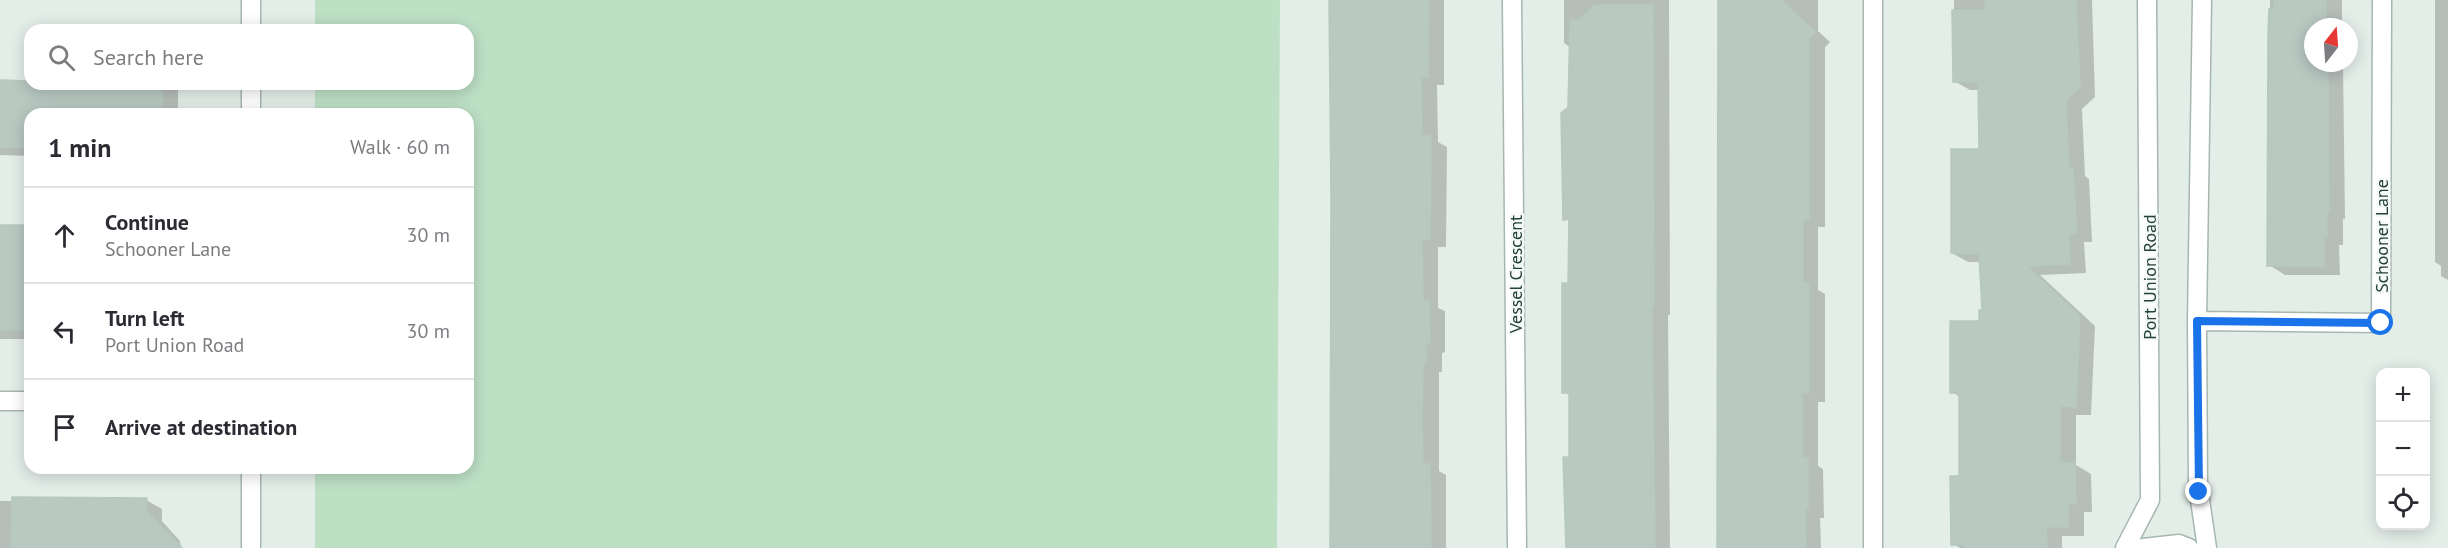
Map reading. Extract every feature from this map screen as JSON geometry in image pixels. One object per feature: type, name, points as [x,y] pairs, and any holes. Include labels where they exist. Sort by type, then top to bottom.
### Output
[{"type":"street","points":[[251,0],[251,24]]},
{"type":"street","name":"Vessel Crescent","points":[[1512,0],[1517,548]]},
{"type":"street","points":[[1873,0],[1873,548]]},
{"type":"street","name":"Port Union Road","points":[[2125,548],[2150,500],[2147,0]]},
{"type":"street","points":[[2202,0],[2197,321],[2199,486],[2207,548]]},
{"type":"street","name":"Schooner Lane","points":[[2197,321],[2381,323],[2382,0]]},
{"type":"street","points":[[251,90],[251,108]]},
{"type":"street","points":[[0,401],[24,401]]},
{"type":"street","points":[[251,474],[251,548]]},
{"type":"street","points":[[2143,548],[2179,544],[2189,548]]},
{"type":"green space","points":[[315,0],[1280,0],[1277,548],[315,548],[315,474],[474,474],[474,108],[315,108],[315,90],[474,90],[474,24],[315,24]]},
{"type":"building","points":[[1329,0],[1429,0],[1428,77],[1421,77],[1422,136],[1431,136],[1430,239],[1422,239],[1423,300],[1429,301],[1430,344],[1426,344],[1426,363],[1423,363],[1422,421],[1423,464],[1430,464],[1431,548],[1330,548]]},
{"type":"building","points":[[1718,0],[1781,0],[1815,32],[1809,38],[1809,219],[1803,219],[1803,283],[1809,283],[1809,393],[1802,393],[1802,458],[1808,458],[1808,509],[1805,509],[1806,548],[1717,548]]},
{"type":"building","points":[[1985,0],[2076,0],[2080,87],[2066,100],[2069,168],[2073,168],[2077,233],[2069,234],[2070,264],[2027,266],[2080,316],[2076,407],[2060,406],[2060,463],[2075,463],[2076,504],[2068,504],[2068,527],[2046,527],[2047,548],[1965,548],[1965,545],[1951,545],[1950,476],[1959,476],[1959,393],[1950,393],[1950,321],[1979,321],[1979,310],[1982,310],[1979,254],[1951,253],[1951,149],[1979,149],[1978,82],[1953,82],[1952,10],[1985,10]]},
{"type":"building","points":[[2274,0],[2326,0],[2326,18],[2304,18],[2304,72],[2328,72],[2329,211],[2327,211],[2327,237],[2324,236],[2324,267],[2267,266],[2268,33],[2269,9],[2274,9]]},
{"type":"building","points":[[1595,5],[1653,5],[1654,306],[1652,306],[1655,548],[1566,548],[1563,457],[1569,457],[1569,393],[1562,393],[1562,283],[1568,283],[1569,219],[1563,220],[1561,113],[1568,107],[1570,20],[1579,20]]},
{"type":"building","points":[[0,80],[24,81],[24,90],[162,90],[162,108],[24,108],[24,148],[0,147]]},
{"type":"building","points":[[0,225],[24,225],[24,330],[0,330]]},
{"type":"building","points":[[12,497],[147,498],[146,511],[182,548],[11,548]]},
{"type":"route","points":[[2199,492],[2197,321],[2381,323]]}]
